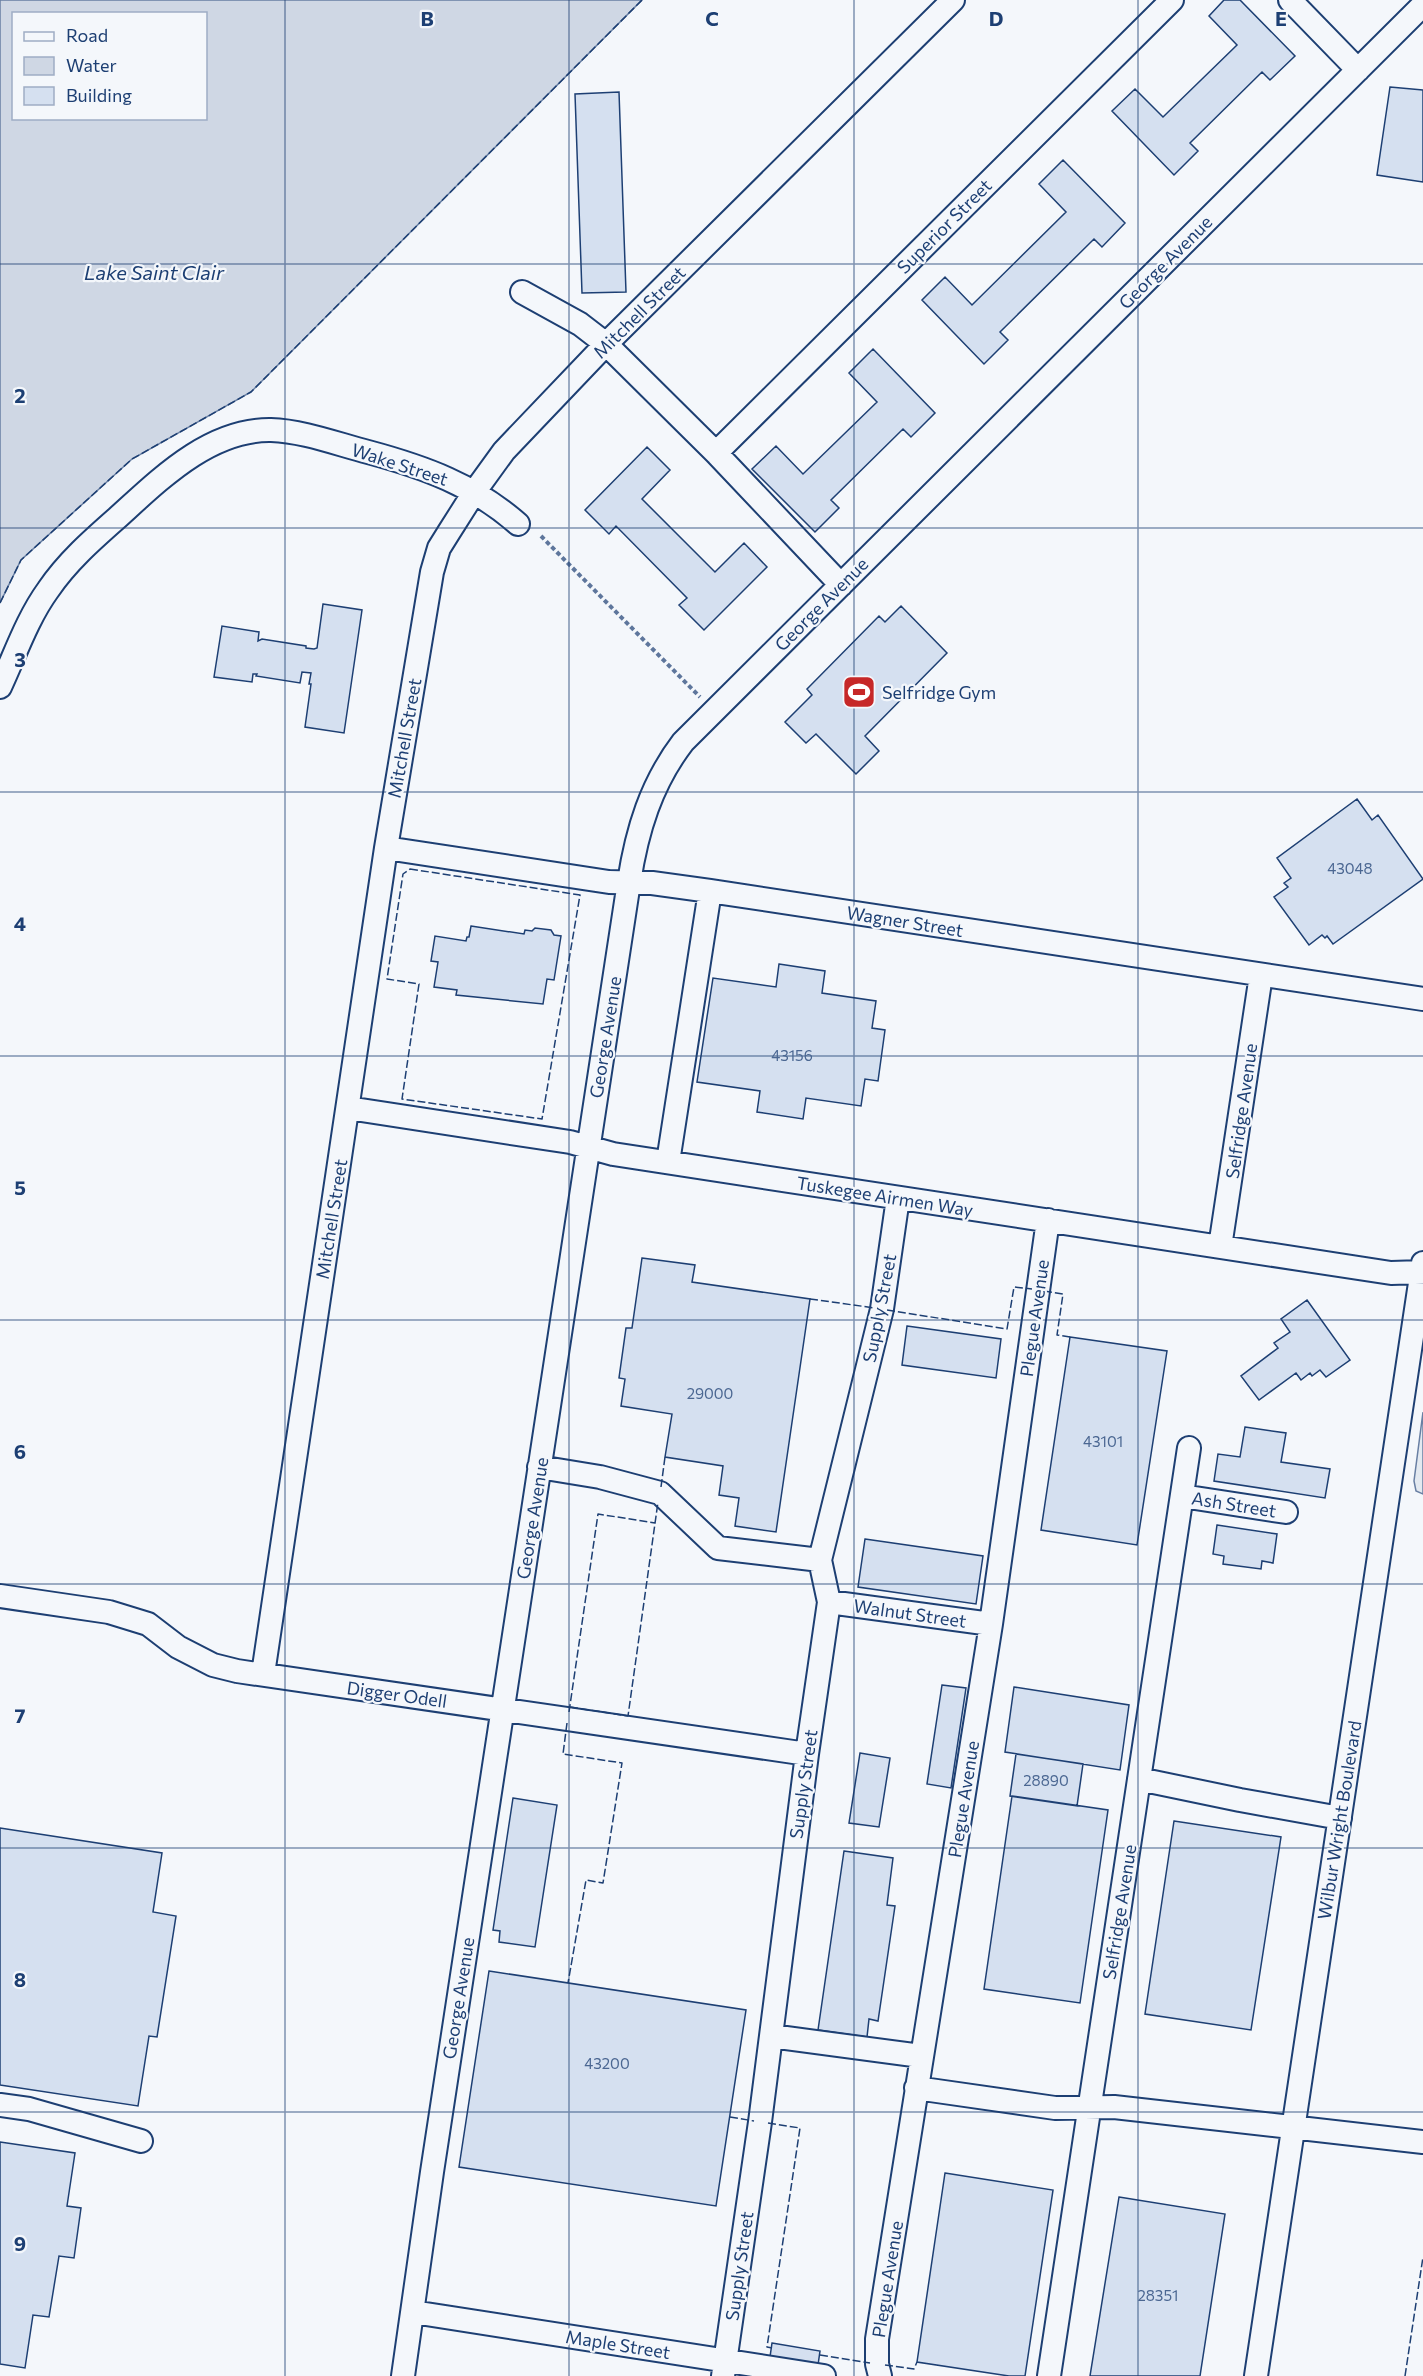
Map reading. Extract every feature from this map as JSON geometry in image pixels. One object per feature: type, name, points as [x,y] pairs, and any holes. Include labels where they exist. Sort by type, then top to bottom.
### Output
[{"type":"street","name":"Mitchell Street","points":[[263,1674],[386,848],[435,560],[449,532],[504,451],[606,344],[952,0]]},
{"type":"street","name":"Superior Street","points":[[716,453],[1172,0]]},
{"type":"street","points":[[1290,0],[1358,70]]},
{"type":"street","name":"George Avenue","points":[[403,2376],[588,1147],[635,844],[645,810],[658,780],[683,742],[1423,5]]},
{"type":"street","points":[[522,292],[580,324],[606,344],[716,453],[841,585]]},
{"type":"street","name":"Wake Street","points":[[0,687],[38,606],[78,553],[190,456],[212,445],[246,433],[270,430],[293,433],[418,466],[475,491],[518,524]]},
{"type":"street","name":"Wagner Street","points":[[386,848],[609,882],[652,883],[710,891],[1423,999]]},
{"type":"street","points":[[668,1162],[710,891]]},
{"type":"street","name":"Selfridge Avenue","points":[[1220,1247],[1261,975]]},
{"type":"street","name":"Tuskegee Airmen Way","points":[[348,1108],[570,1142],[614,1154],[1391,1273],[1423,1269]]},
{"type":"street","name":"Supply Street","points":[[724,2368],[760,2122],[807,1754],[829,1602],[820,1560],[882,1309],[897,1198]]},
{"type":"street","name":"Plegue Avenue","points":[[880,2376],[877,2364],[877,2339],[991,1624],[1047,1220]]},
{"type":"street","name":"Wilbur Wright Boulevard","points":[[1256,2376],[1423,1269]]},
{"type":"street","name":"Selfridge Avenue","points":[[1049,2376],[1189,1448]]},
{"type":"street","points":[[539,1467],[600,1477],[660,1493],[718,1548],[820,1560]]},
{"type":"street","name":"Ash Street","points":[[1182,1496],[1286,1512]]},
{"type":"street","name":"Digger Odell","points":[[0,1596],[109,1612],[148,1624],[178,1647],[213,1665],[807,1754]]},
{"type":"street","name":"Walnut Street","points":[[829,1602],[991,1624]]},
{"type":"street","points":[[1139,1779],[1340,1818]]},
{"type":"street","points":[[771,2036],[921,2056]]},
{"type":"street","points":[[916,2088],[1055,2108],[1114,2107],[1423,2142]]},
{"type":"street","points":[[0,2105],[28,2109],[141,2141]]},
{"type":"street","name":"Maple Street","points":[[413,2312],[724,2368],[824,2376]]},
{"type":"path","points":[[542,536],[703,699]]},
{"type":"shaded area","points":[[1423,1412],[1423,1494],[1416,1491],[1414,1481]]},
{"type":"water","name":"Lake Saint Clair","points":[[0,0],[642,0],[251,392],[132,459],[21,560],[0,603]]},
{"type":"building","points":[[1224,0],[1240,0],[1295,56],[1270,80],[1262,72],[1190,143],[1198,151],[1174,175],[1112,111],[1135,89],[1163,117],[1237,45],[1209,16]]},
{"type":"building","points":[[1390,87],[1423,90],[1423,182],[1377,175]]},
{"type":"building","points":[[619,92],[626,292],[582,293],[575,94]]},
{"type":"building","points":[[1063,160],[1125,223],[1102,247],[1094,239],[1000,332],[1008,340],[984,364],[922,300],[945,277],[972,305],[1066,212],[1039,184]]},
{"type":"building","points":[[873,349],[935,413],[911,437],[903,429],[831,500],[839,508],[815,532],[752,469],[776,446],[803,474],[877,402],[849,373]]},
{"type":"building","points":[[647,447],[670,470],[642,499],[715,572],[744,543],[767,567],[704,630],[679,605],[687,598],[616,526],[609,534],[585,510]]},
{"type":"building","points":[[323,604],[362,610],[344,733],[305,727],[311,673],[302,672],[300,683],[256,676],[257,674],[253,674],[252,682],[214,677],[222,626],[259,632],[258,641],[262,639],[314,649],[317,648]]},
{"type":"building","name":"Selfridge Gym","points":[[901,606],[947,653],[865,736],[879,751],[856,774],[816,734],[806,743],[785,722],[812,695],[807,689],[879,616],[885,622]]},
{"type":"building","points":[[1357,799],[1372,820],[1378,815],[1423,879],[1333,944],[1327,936],[1325,938],[1322,935],[1309,945],[1274,897],[1288,887],[1284,883],[1291,878],[1277,858]]},
{"type":"building","points":[[471,926],[524,934],[525,930],[532,931],[535,928],[551,930],[554,935],[561,936],[554,980],[547,979],[543,1004],[456,995],[457,990],[434,987],[438,962],[431,961],[435,936],[466,941]]},
{"type":"building","points":[[779,964],[825,971],[822,993],[876,1001],[872,1028],[885,1030],[878,1081],[865,1079],[861,1106],[806,1098],[803,1119],[757,1112],[760,1091],[697,1082],[713,978],[776,987]]},
{"type":"building","points":[[642,1258],[695,1265],[692,1282],[810,1299],[776,1532],[735,1526],[739,1498],[719,1495],[723,1466],[665,1457],[672,1414],[621,1406],[625,1379],[619,1378],[626,1328],[632,1328]]},
{"type":"building","points":[[1307,1300],[1350,1360],[1326,1377],[1320,1370],[1312,1376],[1310,1373],[1301,1380],[1296,1373],[1259,1400],[1241,1376],[1278,1348],[1274,1343],[1290,1332],[1281,1319]]},
{"type":"building","points":[[907,1326],[1001,1339],[996,1378],[902,1365]]},
{"type":"building","points":[[1070,1337],[1167,1351],[1137,1545],[1041,1530]]},
{"type":"building","points":[[1245,1427],[1286,1433],[1281,1462],[1330,1469],[1325,1498],[1214,1481],[1218,1454],[1240,1457]]},
{"type":"building","points":[[1217,1525],[1277,1534],[1273,1563],[1262,1561],[1261,1569],[1223,1564],[1224,1556],[1213,1554]]},
{"type":"building","points":[[865,1539],[983,1556],[976,1604],[858,1587]]},
{"type":"building","points":[[942,1685],[966,1688],[951,1788],[927,1784]]},
{"type":"building","points":[[1014,1687],[1129,1705],[1120,1770],[1005,1752]]},
{"type":"building","points":[[860,1753],[890,1758],[879,1827],[849,1823]]},
{"type":"building","points":[[1016,1754],[1083,1764],[1077,1806],[1010,1796]]},
{"type":"building","points":[[1012,1796],[1108,1810],[1080,2003],[984,1989]]},
{"type":"building","points":[[513,1798],[557,1805],[535,1947],[499,1942],[500,1931],[493,1930]]},
{"type":"building","points":[[1174,1821],[1281,1837],[1251,2030],[1145,2014]]},
{"type":"building","points":[[0,1828],[162,1853],[153,1912],[176,1916],[157,2037],[149,2036],[138,2106],[0,2085]]},
{"type":"building","points":[[844,1851],[893,1858],[887,1905],[895,1906],[878,2021],[869,2019],[867,2037],[818,2030]]},
{"type":"building","points":[[489,1971],[746,2010],[716,2206],[459,2167]]},
{"type":"building","points":[[0,2142],[75,2153],[67,2206],[81,2208],[74,2258],[59,2256],[49,2317],[33,2315],[25,2368],[0,2364]]},
{"type":"building","points":[[945,2173],[1053,2190],[1025,2376],[1009,2376],[917,2362]]},
{"type":"building","points":[[1119,2197],[1225,2214],[1200,2376],[1090,2376]]},
{"type":"building","points":[[772,2343],[820,2351],[818,2365],[770,2357]]},
{"type":"fence","points":[[0,603],[21,560],[132,459],[251,392],[642,0]]},
{"type":"fence","points":[[410,869],[580,895],[542,1119],[402,1099],[419,984],[387,979],[403,874],[410,869]]},
{"type":"fence","points":[[887,1310],[1007,1329],[1014,1287],[1032,1289]]},
{"type":"fence","points":[[1044,1291],[1063,1294],[1057,1335],[1070,1337]]},
{"type":"fence","points":[[810,1299],[875,1308]]},
{"type":"fence","points":[[661,1487],[665,1457]]},
{"type":"fence","points":[[570,1707],[628,1716],[658,1502]]},
{"type":"fence","points":[[569,1712],[598,1514],[655,1523]]},
{"type":"fence","points":[[567,1723],[563,1754],[622,1763],[603,1883],[586,1880],[568,1983]]},
{"type":"fence","points":[[730,2117],[754,2121]]},
{"type":"fence","points":[[768,2123],[800,2128],[767,2347],[772,2348]]},
{"type":"fence","points":[[1405,2376],[1423,2257]]},
{"type":"fence","points":[[820,2355],[870,2363]]},
{"type":"fence","points":[[885,2365],[914,2369],[917,2362]]},
{"type":"place","name":"Selfridge Gym","points":[[859,692]]}]
